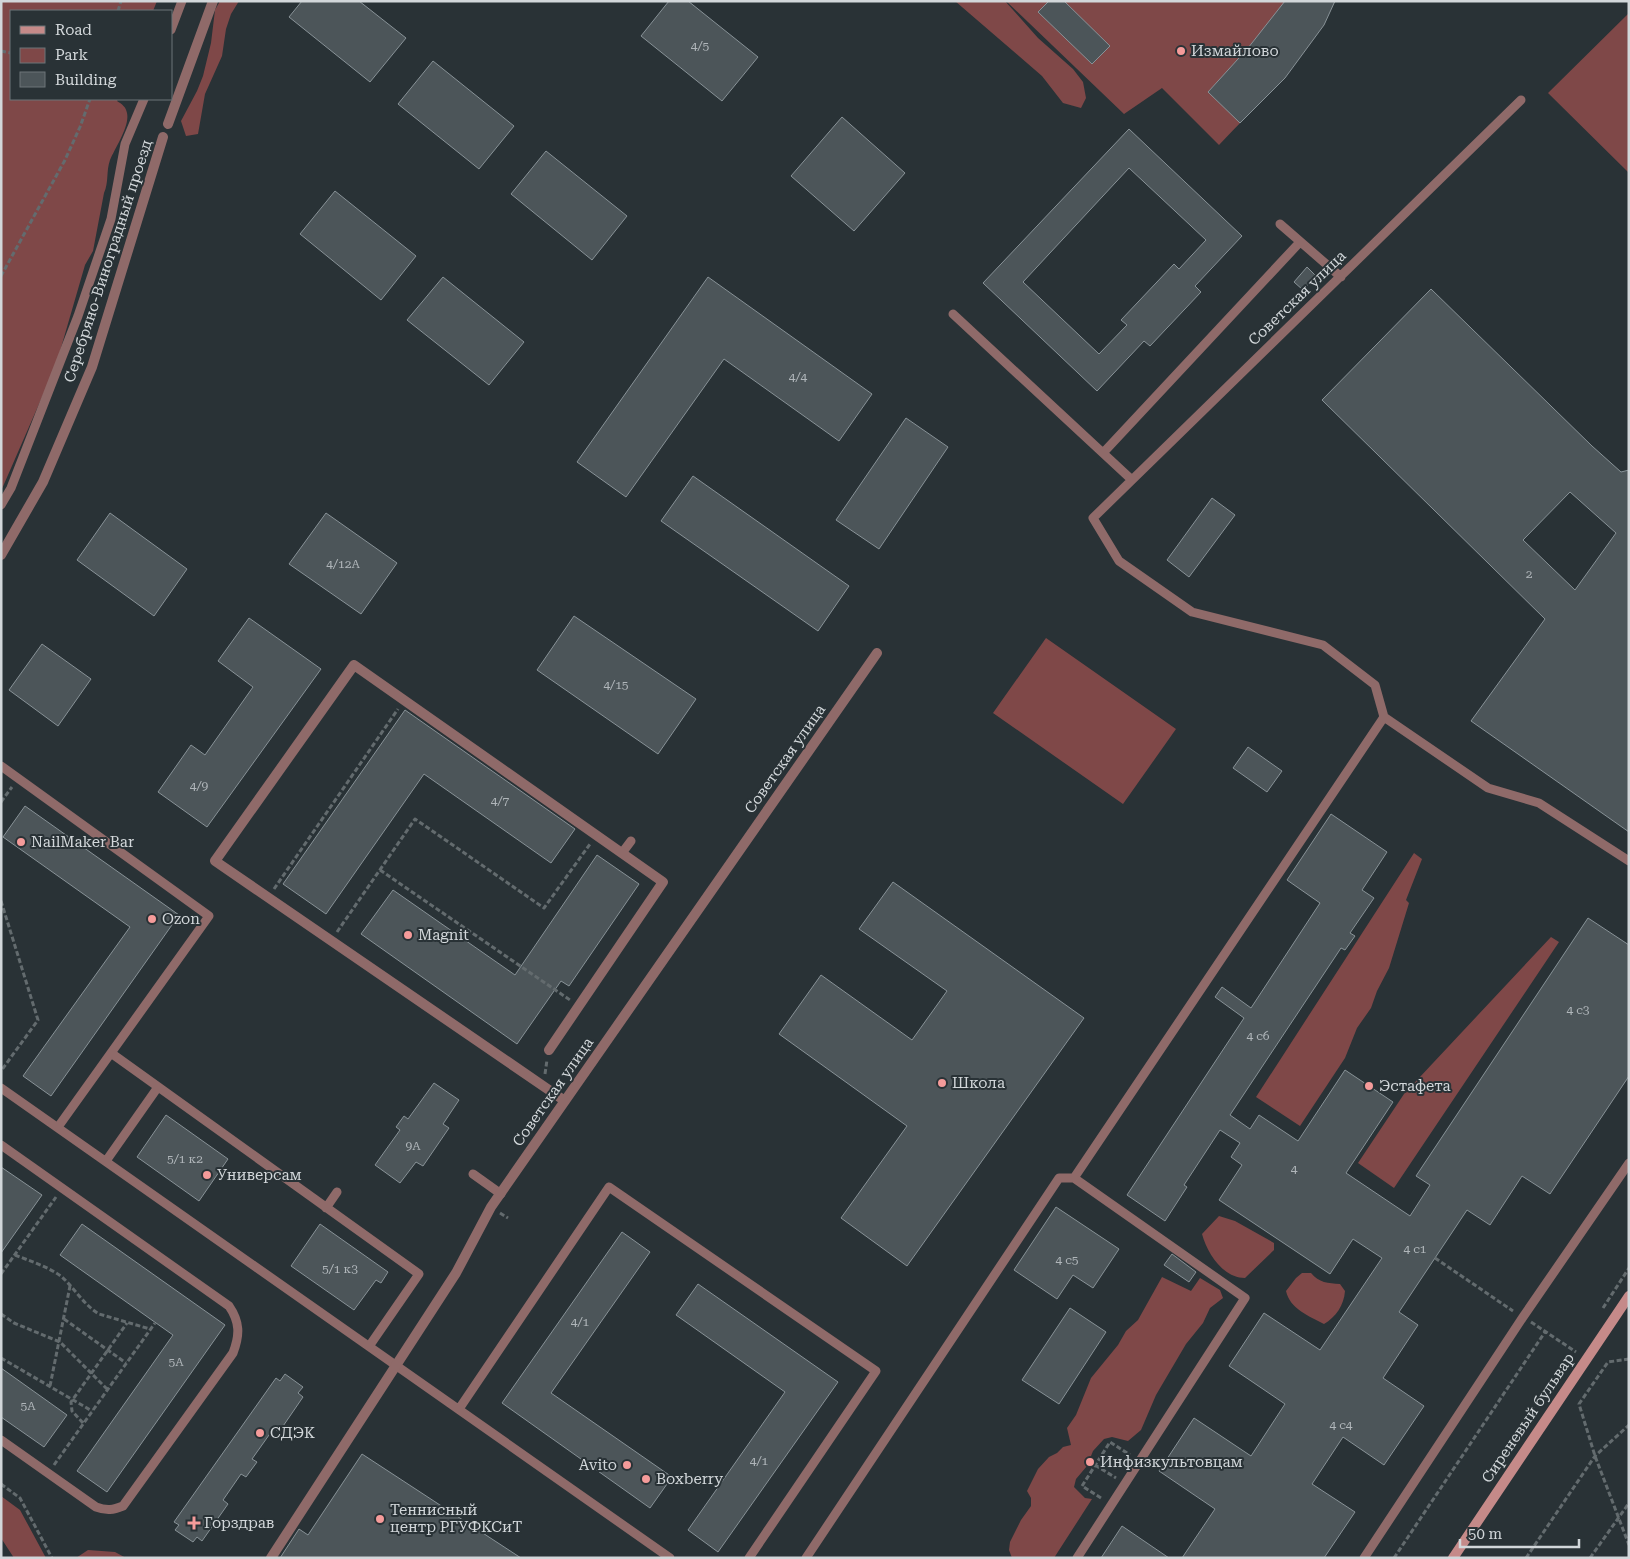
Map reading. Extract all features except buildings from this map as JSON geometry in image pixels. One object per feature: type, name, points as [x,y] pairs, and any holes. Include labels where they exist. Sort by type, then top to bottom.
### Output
[{"type":"main road","name":"Сиреневый бульвар","points":[[1453,1558],[1629,1296]]},
{"type":"street","points":[[168,124],[213,1]]},
{"type":"street","name":"Серебряно-Виноградный проезд","points":[[1,555],[43,482],[92,367],[163,137]]},
{"type":"street","name":"Советская улица","points":[[271,1558],[456,1273],[492,1207],[877,654]]},
{"type":"street","points":[[549,1050],[663,882],[354,665],[215,861],[565,1101]]},
{"type":"lane","points":[[172,27],[182,1]]},
{"type":"lane","points":[[1,505],[11,488],[78,316],[110,219],[125,144],[144,100]]},
{"type":"lane","name":"Советская улица","points":[[1384,717],[1375,685],[1323,645],[1192,612],[1119,562],[1093,518],[1521,100]]},
{"type":"lane","points":[[1280,224],[1340,277]]},
{"type":"lane","points":[[1103,453],[1300,242]]},
{"type":"lane","points":[[953,314],[1132,480]]},
{"type":"lane","points":[[1074,1178],[1384,717],[1488,788],[1539,803],[1629,861]]},
{"type":"lane","points":[[1,766],[209,916],[58,1127]]},
{"type":"lane","points":[[622,853],[631,841]]},
{"type":"lane","points":[[111,1053],[420,1274],[370,1345]]},
{"type":"lane","points":[[106,1161],[158,1086]]},
{"type":"lane","points":[[1,1088],[370,1345],[670,1558]]},
{"type":"lane","points":[[1,1144],[229,1306],[237,1320],[239,1329],[238,1340],[233,1353],[128,1501],[115,1510],[104,1510],[96,1507],[1,1440]]},
{"type":"lane","points":[[1364,1558],[1523,1317],[1629,1163]]},
{"type":"lane","points":[[473,1174],[501,1194]]},
{"type":"lane","points":[[806,1558],[1059,1178],[1074,1178],[1245,1298],[1077,1558]]},
{"type":"lane","points":[[459,1409],[609,1187],[876,1371],[749,1558]]},
{"type":"lane","points":[[326,1208],[338,1192]]},
{"type":"path","points":[[1,276],[65,160],[80,128],[90,100]]},
{"type":"path","points":[[268,898],[404,700]]},
{"type":"path","points":[[1,802],[18,778]]},
{"type":"path","points":[[331,941],[415,819],[544,908],[596,835]]},
{"type":"path","points":[[380,870],[579,1006]]},
{"type":"path","points":[[1,901],[38,1020],[1,1071]]},
{"type":"path","points":[[542,1086],[549,1050]]},
{"type":"path","points":[[1,1274],[62,1188]]},
{"type":"path","points":[[15,1255],[53,1271],[92,1310],[99,1314],[150,1329]]},
{"type":"path","points":[[1435,1258],[1502,1303]]},
{"type":"path","points":[[50,1386],[70,1286]]},
{"type":"path","points":[[1,1314],[14,1322],[60,1342],[107,1389]]},
{"type":"path","points":[[1523,1317],[1576,1352]]},
{"type":"path","points":[[64,1319],[126,1363]]},
{"type":"path","points":[[83,1423],[72,1411],[73,1399],[127,1323]]},
{"type":"path","points":[[48,1473],[155,1323]]},
{"type":"path","points":[[1394,1558],[1545,1332]]},
{"type":"path","points":[[1,1358],[92,1411]]},
{"type":"path","points":[[1629,1359],[1608,1362],[1579,1404],[1595,1456],[1629,1545]]},
{"type":"path","points":[[1505,1457],[1507,1446],[1546,1386],[1553,1384]]},
{"type":"path","points":[[1526,1558],[1595,1456],[1629,1425]]},
{"type":"path","points":[[1111,1505],[1082,1486],[1110,1442],[1140,1461]]},
{"type":"path","points":[[1095,1465],[1119,1480]]},
{"type":"path","points":[[1,1484],[20,1498],[52,1558]]},
{"type":"path","points":[[1590,1558],[1629,1503]]},
{"type":"green space","points":[[1,1],[157,1],[153,10],[10,10],[10,100],[118,100],[126,109],[127,118],[124,130],[110,160],[93,251],[85,265],[56,365],[1,491]]},
{"type":"green space","points":[[220,1],[239,1],[231,14],[226,29],[222,56],[205,94],[198,134],[186,136],[181,121],[203,76],[211,43],[215,10]]},
{"type":"green space","points":[[955,1],[1005,1],[1038,38],[1073,69],[1083,82],[1086,98],[1081,108],[1063,103],[1042,76]]},
{"type":"green space","name":"Измайлово","points":[[1006,1],[1335,1],[1312,42],[1298,60],[1219,145],[1162,88],[1124,114]]},
{"type":"green space","points":[[1629,13],[1629,173],[1548,93]]},
{"type":"green space","points":[[1046,638],[1176,729],[1123,804],[993,713]]},
{"type":"green space","points":[[1414,853],[1422,859],[1406,900],[1409,903],[1389,968],[1377,991],[1371,1008],[1357,1028],[1345,1058],[1300,1126],[1256,1097]]},
{"type":"green space","points":[[1551,937],[1559,942],[1394,1188],[1358,1163],[1404,1094]]},
{"type":"green space","points":[[1219,1216],[1235,1221],[1274,1243],[1274,1250],[1245,1278],[1237,1277],[1223,1269],[1212,1256],[1204,1241],[1202,1234]]},
{"type":"green space","points":[[1302,1273],[1311,1273],[1321,1281],[1340,1284],[1345,1291],[1339,1310],[1324,1324],[1306,1315],[1288,1297],[1286,1291]]},
{"type":"green space","points":[[1162,1277],[1191,1291],[1200,1278],[1220,1290],[1223,1298],[1210,1308],[1203,1323],[1186,1344],[1156,1395],[1141,1430],[1128,1441],[1112,1437],[1104,1439],[1093,1451],[1087,1466],[1076,1479],[1074,1487],[1085,1498],[1092,1499],[1054,1558],[1012,1558],[1009,1550],[1010,1542],[1021,1520],[1031,1506],[1031,1498],[1027,1491],[1038,1469],[1049,1457],[1063,1447],[1071,1445],[1067,1428],[1076,1415],[1091,1378],[1118,1345],[1126,1331],[1138,1320]]},
{"type":"green space","points":[[1,1496],[20,1510],[46,1558],[14,1558],[1,1538]]},
{"type":"green space","points":[[88,1550],[115,1552],[126,1558],[76,1558]]},
{"type":"place","name":"Измайлово","points":[[1181,51]]},
{"type":"place","name":"NailMaker Bar","points":[[21,842]]},
{"type":"place","name":"Ozon","points":[[152,919]]},
{"type":"place","name":"Magnit","points":[[408,935]]},
{"type":"place","name":"Школа","points":[[942,1083]]},
{"type":"place","name":"Эстафета","points":[[1369,1086]]},
{"type":"place","name":"Универсам","points":[[207,1175]]},
{"type":"place","name":"СДЭК","points":[[260,1433]]},
{"type":"place","name":"Инфизкультовцам","points":[[1090,1462]]},
{"type":"place","name":"Avito","points":[[627,1465]]},
{"type":"place","name":"Boxberry","points":[[646,1479]]},
{"type":"place","name":"Теннисный центр РГУФКСиТ","points":[[380,1519]]},
{"type":"place","name":"Горздрав","points":[[194,1523]]}]
